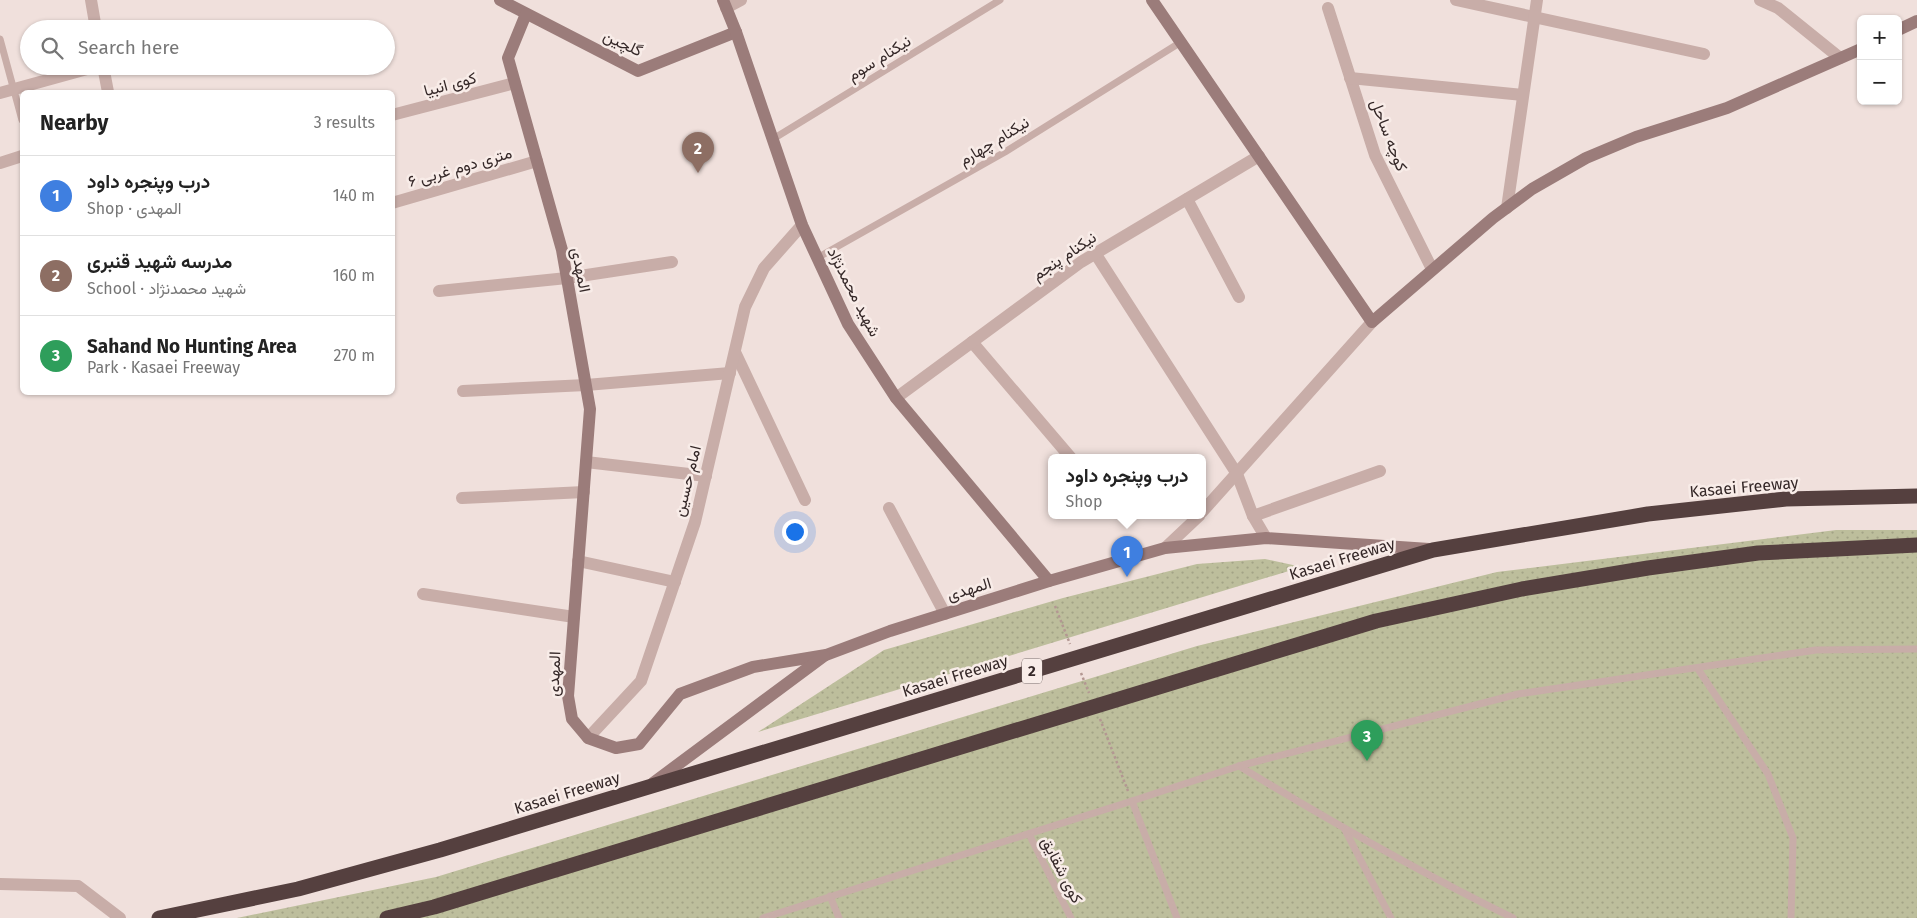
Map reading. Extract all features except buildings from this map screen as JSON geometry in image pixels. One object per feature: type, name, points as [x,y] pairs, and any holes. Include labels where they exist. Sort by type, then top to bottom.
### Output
[{"type":"highway","name":"Kasaei Freeway","points":[[159,918],[298,889],[440,850],[1433,550],[1648,514],[1786,499],[1917,496]]},
{"type":"highway","points":[[387,918],[434,907],[1376,621],[1522,589],[1758,552],[1917,545]]},
{"type":"street","points":[[91,0],[94,20]]},
{"type":"street","name":"گلچین","points":[[500,0],[638,71],[736,32]]},
{"type":"street","points":[[724,4],[741,0]]},
{"type":"street","points":[[1152,0],[1372,322]]},
{"type":"street","points":[[1456,0],[1704,54]]},
{"type":"street","points":[[1506,208],[1537,0]]},
{"type":"street","points":[[1760,0],[1778,8],[1840,58]]},
{"type":"street","name":"شهید محمدنژاد","points":[[724,4],[736,32],[802,225],[848,324],[896,398],[1049,581]]},
{"type":"street","name":"کوچه ساحل","points":[[1328,8],[1375,155],[1432,269]]},
{"type":"street","name":"المهدی","points":[[526,14],[508,58],[562,250],[590,409],[568,696],[572,720],[588,738],[616,748],[639,744],[680,694],[753,667],[826,655],[890,631],[1049,581],[1165,548],[1266,538],[1433,550]]},
{"type":"street","points":[[1902,28],[1917,21]]},
{"type":"street","points":[[1206,508],[1372,322],[1432,269],[1532,189],[1586,158],[1636,136],[1727,108],[1857,51]]},
{"type":"street","points":[[0,93],[65,75]]},
{"type":"street","points":[[104,75],[108,90]]},
{"type":"street","points":[[1350,78],[1523,95]]},
{"type":"street","name":"کوی انبیا","points":[[395,114],[515,83]]},
{"type":"street","name":"نیکنام پنجم","points":[[896,398],[1095,253],[1259,156]]},
{"type":"street","points":[[0,163],[20,157]]},
{"type":"street","name":"۶ متری دوم غربی","points":[[395,202],[537,161]]},
{"type":"street","points":[[1187,198],[1239,297]]},
{"type":"street","name":"امام حسین","points":[[588,738],[641,682],[694,522],[745,306],[764,268],[802,225]]},
{"type":"street","points":[[1095,253],[1237,474],[1252,516],[1266,538]]},
{"type":"street","points":[[439,290],[567,278],[672,262]]},
{"type":"street","points":[[972,342],[1068,454]]},
{"type":"street","points":[[735,352],[805,500]]},
{"type":"street","points":[[463,391],[586,385],[730,373]]},
{"type":"street","points":[[586,462],[706,476]]},
{"type":"street","points":[[1252,516],[1380,471]]},
{"type":"street","points":[[462,498],[584,492]]},
{"type":"street","points":[[889,508],[945,614]]},
{"type":"street","points":[[1165,548],[1196,519]]},
{"type":"street","points":[[578,561],[675,582]]},
{"type":"street","points":[[423,594],[574,617]]},
{"type":"street","points":[[649,787],[826,655]]},
{"type":"street","points":[[0,884],[78,886],[120,918]]},
{"type":"lane","name":"نیکنام سوم","points":[[773,139],[1000,0]]},
{"type":"lane","points":[[0,40],[20,112]]},
{"type":"lane","name":"نیکنام چهارم","points":[[817,258],[1005,152],[1181,42]]},
{"type":"lane","points":[[763,918],[1239,766],[1518,694],[1698,669],[1816,650],[1917,649]]},
{"type":"lane","points":[[1698,669],[1768,774],[1793,838],[1791,918]]},
{"type":"lane","points":[[1239,766],[1345,830],[1453,889],[1512,918]]},
{"type":"lane","points":[[1132,801],[1177,918]]},
{"type":"lane","points":[[1345,830],[1391,918]]},
{"type":"lane","name":"کوی شقایق","points":[[1029,834],[1072,918]]},
{"type":"lane","points":[[830,896],[839,918]]},
{"type":"green space","points":[[1836,530],[1917,530],[1917,918],[237,918],[436,877],[1197,646],[1497,572]]},
{"type":"green space","points":[[1265,559],[1302,567],[758,732],[884,650],[1063,598],[1197,564]]},
{"type":"place","name":"مدرسه شهید قنبری","points":[[698,173]]},
{"type":"place","name":"درب وپنجره داود","points":[[1127,577]]},
{"type":"place","name":"Sahand No Hunting Area","points":[[1367,761]]}]
